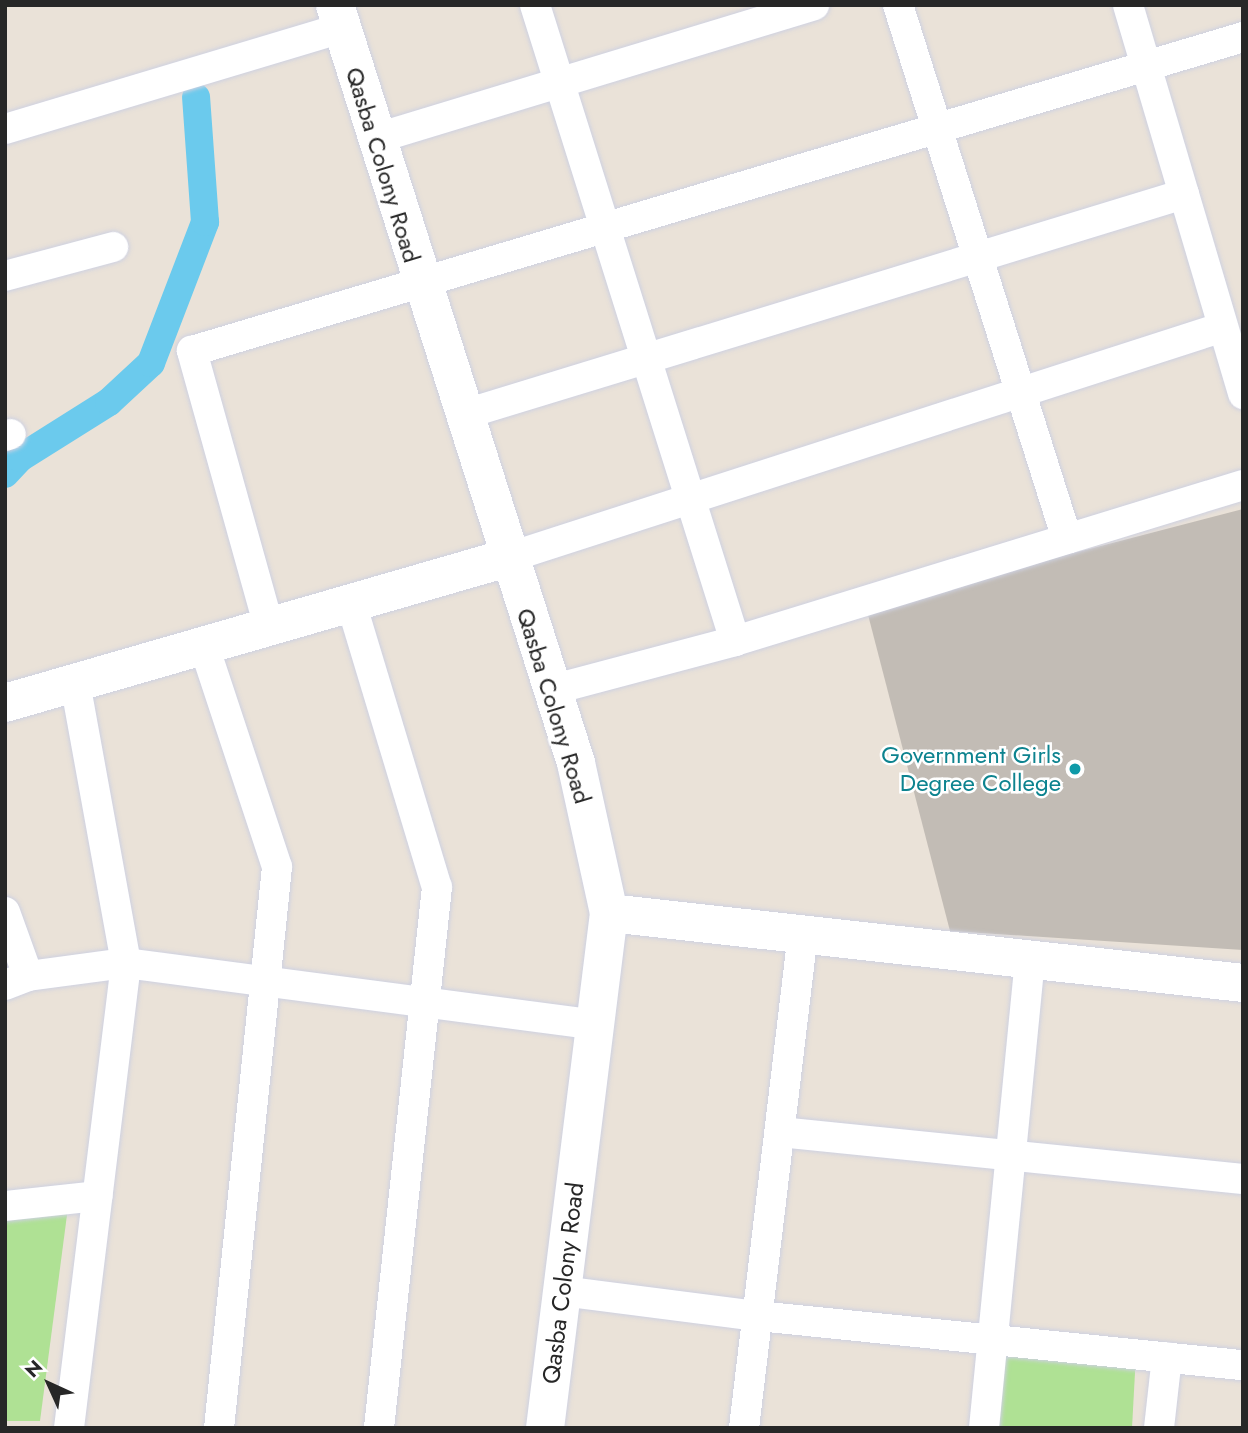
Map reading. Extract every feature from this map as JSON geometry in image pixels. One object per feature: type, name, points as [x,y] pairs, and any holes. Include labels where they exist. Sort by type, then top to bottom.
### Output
[{"type":"street","points":[[535,5],[735,641]]},
{"type":"street","points":[[374,139],[814,5]]},
{"type":"street","points":[[898,5],[1067,539]]},
{"type":"street","points":[[1128,5],[1243,394]]},
{"type":"street","points":[[5,130],[338,17]]},
{"type":"street","name":"Qasba Colony Road","points":[[338,17],[507,558],[576,763],[610,913],[545,1428]]},
{"type":"street","points":[[269,627],[192,351],[421,286],[1243,37]]},
{"type":"street","points":[[462,415],[1184,194]]},
{"type":"street","points":[[5,276],[113,247]]},
{"type":"street","points":[[5,703],[507,558],[1223,327]]},
{"type":"street","points":[[551,690],[735,641],[1243,485]]},
{"type":"street","points":[[351,603],[437,887],[379,1428]]},
{"type":"street","points":[[204,646],[277,867],[219,1428]]},
{"type":"street","points":[[69,1428],[126,963],[75,683]]},
{"type":"street","points":[[5,912],[16,981],[126,963],[595,1026]]},
{"type":"street","points":[[610,913],[1243,983]]},
{"type":"street","points":[[744,1428],[803,935]]},
{"type":"street","points":[[984,1428],[1008,1155],[1030,960]]},
{"type":"street","points":[[780,1132],[1243,1179]]},
{"type":"street","points":[[5,1206],[97,1196]]},
{"type":"street","points":[[562,1291],[758,1316],[1243,1364]]},
{"type":"street","points":[[1159,1428],[1167,1357]]},
{"type":"green space","points":[[70,1192],[40,1421],[5,1421],[5,1201]]},
{"type":"green space","points":[[1003,1346],[1136,1354],[1132,1428],[991,1428]]},
{"type":"building","name":"Government Girls Degree College","points":[[1243,509],[1243,950],[950,931],[866,607]]},
{"type":"waterway","points":[[5,474],[20,458],[109,402],[151,363],[205,222],[196,97]]},
{"type":"place","name":"Government Girls Degree College","points":[[1075,769]]}]
